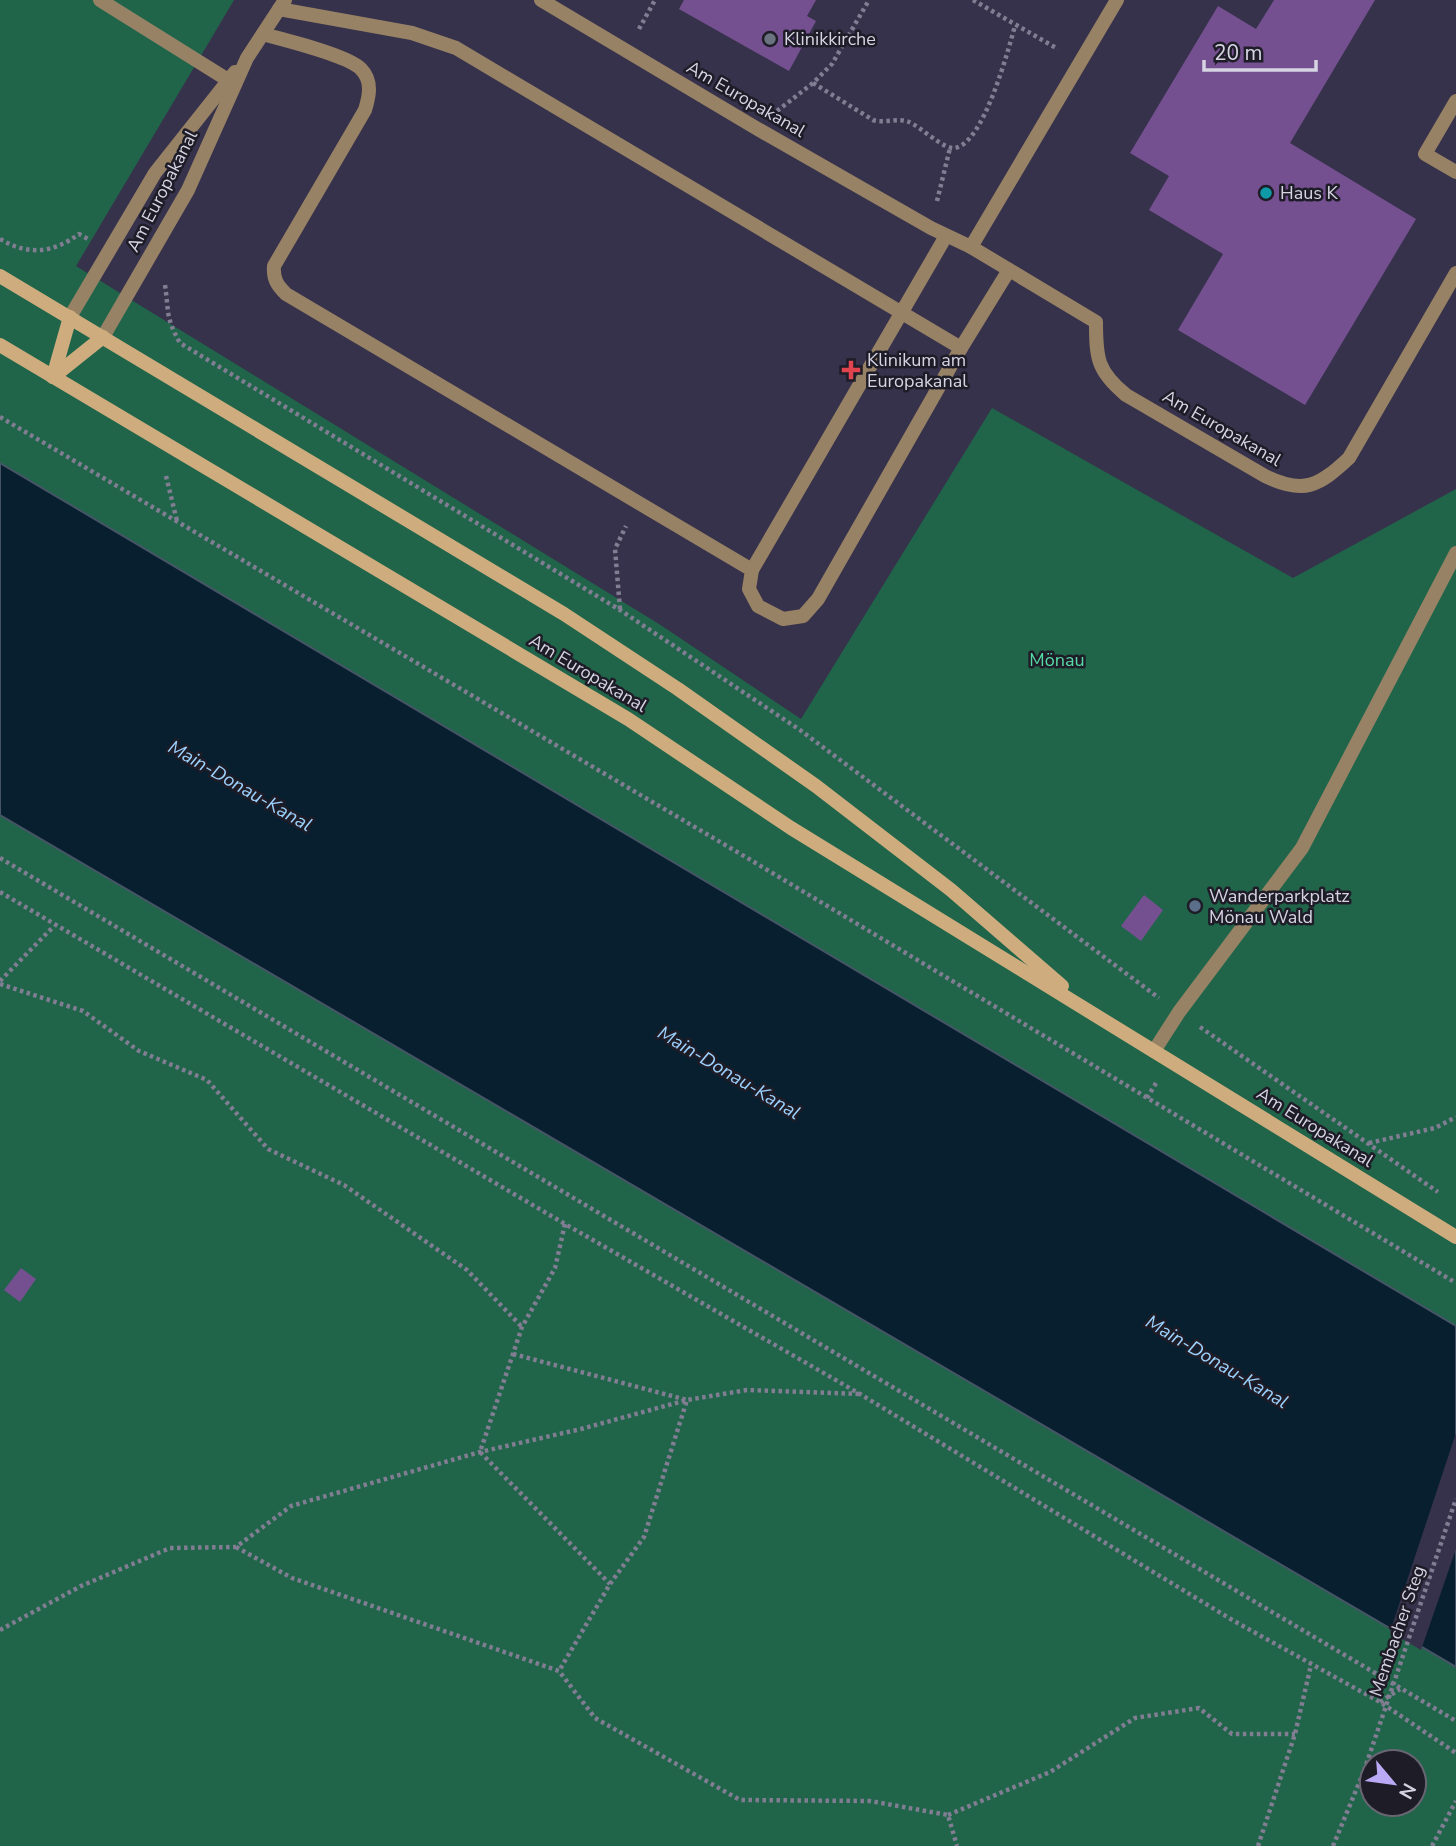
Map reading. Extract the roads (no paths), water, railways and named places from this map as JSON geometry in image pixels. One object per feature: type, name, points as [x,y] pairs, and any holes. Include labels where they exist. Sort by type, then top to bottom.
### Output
[{"type":"main road","name":"Am Europakanal","points":[[0,275],[564,614],[678,689],[817,786],[951,890],[1096,1015]]},
{"type":"main road","name":"Am Europakanal","points":[[53,377],[70,317]]},
{"type":"main road","name":"Am Europakanal","points":[[53,377],[103,337]]},
{"type":"main road","name":"Am Europakanal","points":[[0,345],[628,719],[791,828],[1456,1237]]},
{"type":"street","points":[[100,0],[228,80]]},
{"type":"street","name":"Am Europakanal","points":[[541,0],[756,128],[930,228],[971,247],[1096,322],[1096,354],[1109,381],[1126,395],[1286,486],[1307,486],[1327,479],[1349,458],[1456,273]]},
{"type":"street","points":[[971,247],[1117,0]]},
{"type":"street","points":[[282,4],[412,33],[456,48],[961,348]]},
{"type":"street","name":"Am Europakanal","points":[[70,317],[155,173],[247,58],[282,4]]},
{"type":"street","points":[[263,34],[348,61],[361,69],[368,82],[370,95],[365,110],[274,266],[273,277],[278,286],[297,301],[752,570]]},
{"type":"street","name":"Am Europakanal","points":[[103,337],[188,190],[247,58]]},
{"type":"street","points":[[1456,101],[1424,154],[1456,172]]},
{"type":"street","points":[[946,236],[752,570],[749,589],[758,606],[783,619],[803,616],[818,599],[961,348],[1009,270]]},
{"type":"street","points":[[1154,1051],[1178,1012],[1302,848],[1456,553]]},
{"type":"water","name":"Main-Donau-Kanal","points":[[0,463],[1456,1326],[1456,1667],[0,815]]},
{"type":"place","name":"Klinikkirche","points":[[770,39]]},
{"type":"place","name":"Haus K","points":[[1266,193]]},
{"type":"place","name":"Klinikum am Europakanal","points":[[851,370]]},
{"type":"place","name":"Wanderparkplatz Mönau Wald","points":[[1195,906]]},
{"type":"park label","name":"Mönau","points":[[1057,660]]}]
